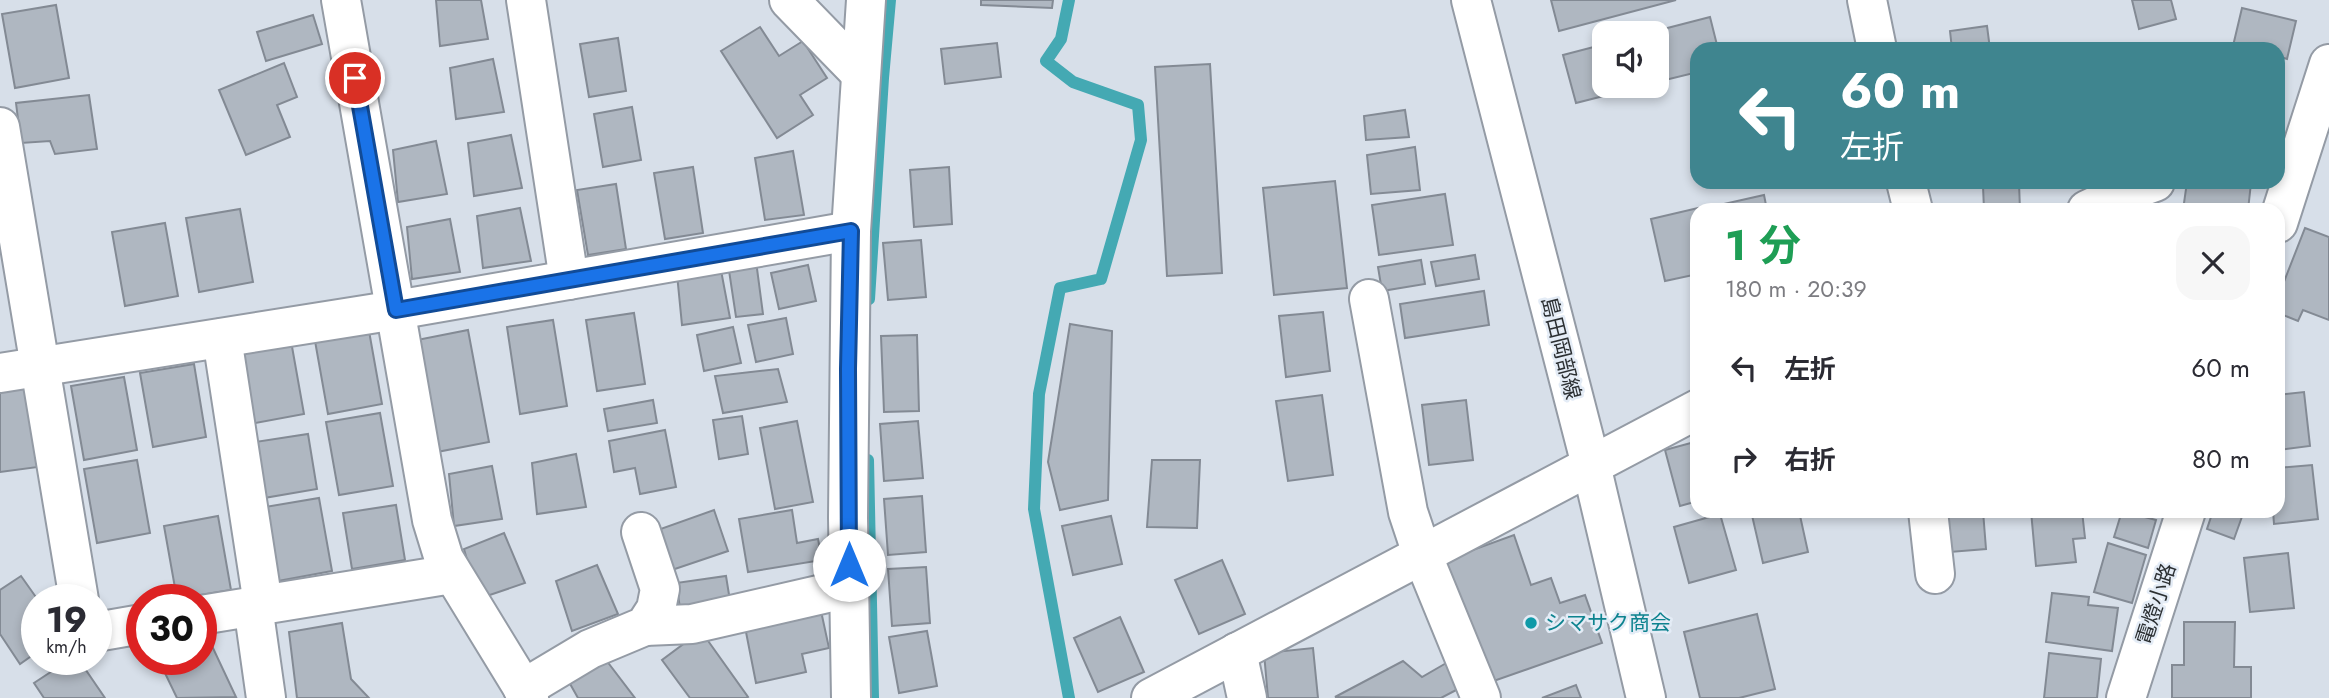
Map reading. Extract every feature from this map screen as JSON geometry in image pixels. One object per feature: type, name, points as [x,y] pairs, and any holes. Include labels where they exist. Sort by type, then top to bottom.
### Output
[{"type":"street","points":[[341,0],[432,520],[444,559],[526,693],[590,649],[645,626],[692,624],[849,587]]},
{"type":"street","points":[[526,0],[569,280]]},
{"type":"street","points":[[789,0],[861,74]]},
{"type":"street","points":[[851,698],[848,369],[851,231],[866,0]]},
{"type":"street","name":"島田岡部線","points":[[1471,0],[1591,465],[1646,698]]},
{"type":"street","points":[[1867,0],[1876,42]]},
{"type":"street","points":[[2285,183],[2294,132],[2329,64]]},
{"type":"street","points":[[0,127],[76,584]]},
{"type":"street","points":[[2102,203],[2136,189]]},
{"type":"street","points":[[0,373],[396,310],[851,231]]},
{"type":"street","points":[[1368,299],[1408,512],[1422,554],[1481,698]]},
{"type":"street","points":[[222,338],[258,605],[266,698]]},
{"type":"street","points":[[1151,698],[1690,413]]},
{"type":"street","points":[[1929,518],[1935,574]]},
{"type":"street","name":"電燈小路","points":[[2126,698],[2184,518]]},
{"type":"street","points":[[642,532],[660,589],[656,609],[645,626]]},
{"type":"street","points":[[217,612],[452,573]]},
{"type":"street","points":[[1237,652],[1247,698]]},
{"type":"building","points":[[436,0],[481,0],[488,39],[440,46]]},
{"type":"building","points":[[981,0],[1053,0],[1052,8],[981,5]]},
{"type":"building","points":[[1551,0],[1676,0],[1592,21],[1559,31]]},
{"type":"building","points":[[2132,0],[2171,0],[2176,19],[2139,29]]},
{"type":"building","points":[[56,5],[69,78],[15,88],[2,14]]},
{"type":"building","points":[[2242,8],[2296,21],[2287,59],[2285,42],[2234,42]]},
{"type":"building","points":[[313,15],[322,44],[266,61],[257,32]]},
{"type":"building","points":[[1710,17],[1716,42],[1690,42],[1690,74],[1669,79],[1669,28]]},
{"type":"building","points":[[1987,26],[1989,42],[1951,42],[1950,31]]},
{"type":"building","points":[[760,27],[779,56],[803,41],[827,78],[800,95],[813,115],[777,138],[721,51]]},
{"type":"building","points":[[618,38],[626,91],[589,97],[580,44]]},
{"type":"building","points":[[997,43],[1001,77],[945,84],[941,49]]},
{"type":"building","points":[[1592,47],[1592,98],[1596,98],[1576,103],[1563,55]]},
{"type":"building","points":[[493,59],[504,112],[456,119],[450,68]]},
{"type":"building","points":[[284,63],[297,97],[277,105],[290,137],[246,155],[219,90]]},
{"type":"building","points":[[1210,64],[1222,273],[1167,276],[1155,67]]},
{"type":"building","points":[[89,95],[97,149],[55,154],[50,141],[21,143],[16,103]]},
{"type":"building","points":[[632,107],[641,160],[603,167],[594,114]]},
{"type":"building","points":[[1405,110],[1409,137],[1366,140],[1364,116]]},
{"type":"building","points":[[511,135],[522,188],[474,196],[468,143]]},
{"type":"building","points":[[436,141],[447,194],[398,202],[393,150]]},
{"type":"building","points":[[1415,147],[1420,190],[1371,194],[1367,155]]},
{"type":"building","points":[[793,151],[804,215],[765,220],[755,158]]},
{"type":"building","points":[[693,167],[703,233],[665,239],[654,173]]},
{"type":"building","points":[[949,167],[952,224],[914,227],[910,170]]},
{"type":"building","points":[[1335,181],[1347,288],[1274,295],[1263,188]]},
{"type":"building","points":[[616,184],[626,249],[588,255],[577,190]]},
{"type":"building","points":[[1983,189],[2019,189],[2020,203],[1984,203]]},
{"type":"building","points":[[2186,189],[2250,189],[2249,203],[2184,203]]},
{"type":"building","points":[[1445,194],[1453,245],[1379,255],[1372,205]]},
{"type":"building","points":[[1764,195],[1766,203],[1728,203]]},
{"type":"building","points":[[520,208],[531,261],[483,268],[477,216]]},
{"type":"building","points":[[240,209],[253,282],[199,292],[186,218]]},
{"type":"building","points":[[1690,210],[1690,276],[1665,281],[1651,219]]},
{"type":"building","points":[[450,219],[460,272],[412,279],[407,227]]},
{"type":"building","points":[[165,223],[178,296],[125,306],[112,232]]},
{"type":"building","points":[[2305,228],[2329,237],[2329,320],[2303,310],[2298,321],[2285,316],[2285,279]]},
{"type":"building","points":[[921,240],[926,297],[888,300],[883,243]]},
{"type":"building","points":[[1475,255],[1479,279],[1436,286],[1431,262]]},
{"type":"building","points":[[1421,260],[1425,284],[1382,291],[1378,267]]},
{"type":"building","points":[[756,261],[763,314],[736,317],[728,264]]},
{"type":"building","points":[[720,265],[730,318],[682,325],[677,274]]},
{"type":"building","points":[[808,265],[816,301],[779,309],[771,273]]},
{"type":"building","points":[[1484,291],[1489,325],[1405,338],[1400,304]]},
{"type":"building","points":[[1323,312],[1330,371],[1286,377],[1279,316]]},
{"type":"building","points":[[634,313],[645,384],[597,391],[586,320]]},
{"type":"building","points":[[786,318],[793,354],[756,362],[748,325]]},
{"type":"building","points":[[553,320],[567,406],[520,414],[507,327]]},
{"type":"building","points":[[1070,324],[1112,331],[1108,500],[1060,510],[1048,462]]},
{"type":"building","points":[[733,327],[741,363],[704,371],[697,335]]},
{"type":"building","points":[[468,330],[489,442],[437,452],[417,340]]},
{"type":"building","points":[[369,331],[382,404],[328,414],[315,341]]},
{"type":"building","points":[[917,335],[919,411],[884,412],[881,336]]},
{"type":"building","points":[[291,341],[304,414],[250,424],[237,351]]},
{"type":"building","points":[[194,364],[206,437],[153,447],[140,373]]},
{"type":"building","points":[[778,369],[787,402],[723,413],[715,376]]},
{"type":"building","points":[[124,377],[137,450],[84,460],[71,386]]},
{"type":"building","points":[[26,383],[38,467],[0,472],[0,387]]},
{"type":"building","points":[[2304,392],[2310,446],[2285,449],[2285,394]]},
{"type":"building","points":[[1322,395],[1333,475],[1288,481],[1276,401]]},
{"type":"building","points":[[653,400],[657,423],[608,431],[604,409]]},
{"type":"building","points":[[1466,400],[1473,460],[1429,465],[1422,405]]},
{"type":"building","points":[[380,413],[393,486],[339,495],[326,422]]},
{"type":"building","points":[[742,416],[748,454],[719,459],[713,420]]},
{"type":"building","points":[[797,421],[813,502],[775,509],[760,428]]},
{"type":"building","points":[[918,421],[923,478],[884,481],[880,424]]},
{"type":"building","points":[[665,430],[676,487],[640,494],[635,468],[614,472],[609,441]]},
{"type":"building","points":[[308,434],[317,489],[264,498],[255,442]]},
{"type":"building","points":[[1690,443],[1690,503],[1680,506],[1665,450]]},
{"type":"building","points":[[576,454],[586,507],[537,514],[532,463]]},
{"type":"building","points":[[137,460],[150,533],[97,543],[84,469]]},
{"type":"building","points":[[1152,460],[1200,460],[1197,528],[1147,527]]},
{"type":"building","points":[[2312,465],[2318,519],[2274,524],[2274,518],[2285,518],[2285,467]]},
{"type":"building","points":[[492,466],[502,519],[454,526],[449,474]]},
{"type":"building","points":[[922,496],[926,552],[888,555],[884,499]]},
{"type":"building","points":[[319,498],[332,571],[278,581],[265,507]]},
{"type":"building","points":[[396,505],[405,560],[352,569],[343,513]]},
{"type":"building","points":[[714,510],[728,551],[666,572],[652,532]]},
{"type":"building","points":[[792,510],[797,543],[818,539],[822,560],[748,572],[739,519]]},
{"type":"building","points":[[218,516],[231,590],[217,592],[217,584],[174,584],[164,526]]},
{"type":"building","points":[[1111,516],[1122,564],[1073,575],[1062,526]]},
{"type":"building","points":[[1706,518],[1721,518],[1736,570],[1689,583],[1674,527]]},
{"type":"building","points":[[1753,518],[1801,518],[1808,552],[1763,563]]},
{"type":"building","points":[[1947,518],[1984,518],[1986,549],[1950,552]]},
{"type":"building","points":[[2032,518],[2083,518],[2085,538],[2073,539],[2076,562],[2036,566]]},
{"type":"building","points":[[2120,518],[2156,520],[2148,548],[2114,537]]},
{"type":"building","points":[[2211,518],[2242,518],[2234,539],[2207,529]]},
{"type":"building","points":[[504,533],[525,583],[478,599],[464,549]]},
{"type":"building","name":"シマサク商会","points":[[1514,535],[1531,585],[1551,578],[1560,603],[1585,595],[1602,643],[1488,683],[1445,560]]},
{"type":"building","points":[[2108,543],[2146,555],[2132,603],[2094,592]]},
{"type":"building","points":[[2288,553],[2294,608],[2250,612],[2244,558]]},
{"type":"building","points":[[1222,560],[1245,614],[1199,634],[1175,580]]},
{"type":"building","points":[[597,565],[618,614],[572,631],[556,581]]},
{"type":"building","points":[[926,567],[930,623],[892,626],[888,569]]},
{"type":"building","points":[[21,576],[27,584],[21,584],[20,664],[0,634],[0,590]]},
{"type":"building","points":[[726,576],[731,607],[681,614],[676,583]]},
{"type":"building","points":[[2052,593],[2089,597],[2088,605],[2118,608],[2112,651],[2046,642]]},
{"type":"building","points":[[821,611],[829,648],[802,654],[806,672],[756,683],[745,627]]},
{"type":"building","points":[[1757,614],[1775,689],[1739,698],[1700,698],[1684,632]]},
{"type":"building","points":[[1120,617],[1144,672],[1098,692],[1074,638]]},
{"type":"building","points":[[2184,622],[2235,622],[2234,667],[2251,667],[2251,698],[2172,698],[2172,665],[2184,665]]},
{"type":"building","points":[[342,623],[351,679],[369,698],[297,698],[289,632]]},
{"type":"building","points":[[701,631],[748,697],[690,698],[662,660]]},
{"type":"building","points":[[927,631],[937,686],[899,693],[889,637]]},
{"type":"building","points":[[1313,648],[1318,698],[1268,698],[1264,653]]},
{"type":"building","points":[[2049,653],[2101,659],[2097,698],[2044,698]]},
{"type":"building","points":[[603,656],[635,698],[578,698],[569,682]]},
{"type":"building","points":[[217,657],[236,697],[177,698],[166,675],[217,675]]},
{"type":"building","points":[[1403,661],[1422,677],[1448,662],[1462,687],[1441,698],[1335,697]]},
{"type":"building","points":[[46,675],[89,675],[105,698],[44,698],[34,683]]},
{"type":"building","points":[[1576,685],[1581,698],[1542,698]]},
{"type":"waterway","points":[[869,299],[890,0]]},
{"type":"waterway","points":[[1069,0],[1061,39],[1046,61],[1073,82],[1138,105],[1141,140],[1101,279],[1060,288],[1039,394],[1034,509],[1069,698]]},
{"type":"waterway","points":[[868,460],[873,698]]},
{"type":"place","name":"シマサク商会","points":[[1531,623]]},
{"type":"route","points":[[355,78],[396,310],[851,231],[848,369],[849,565]]}]
